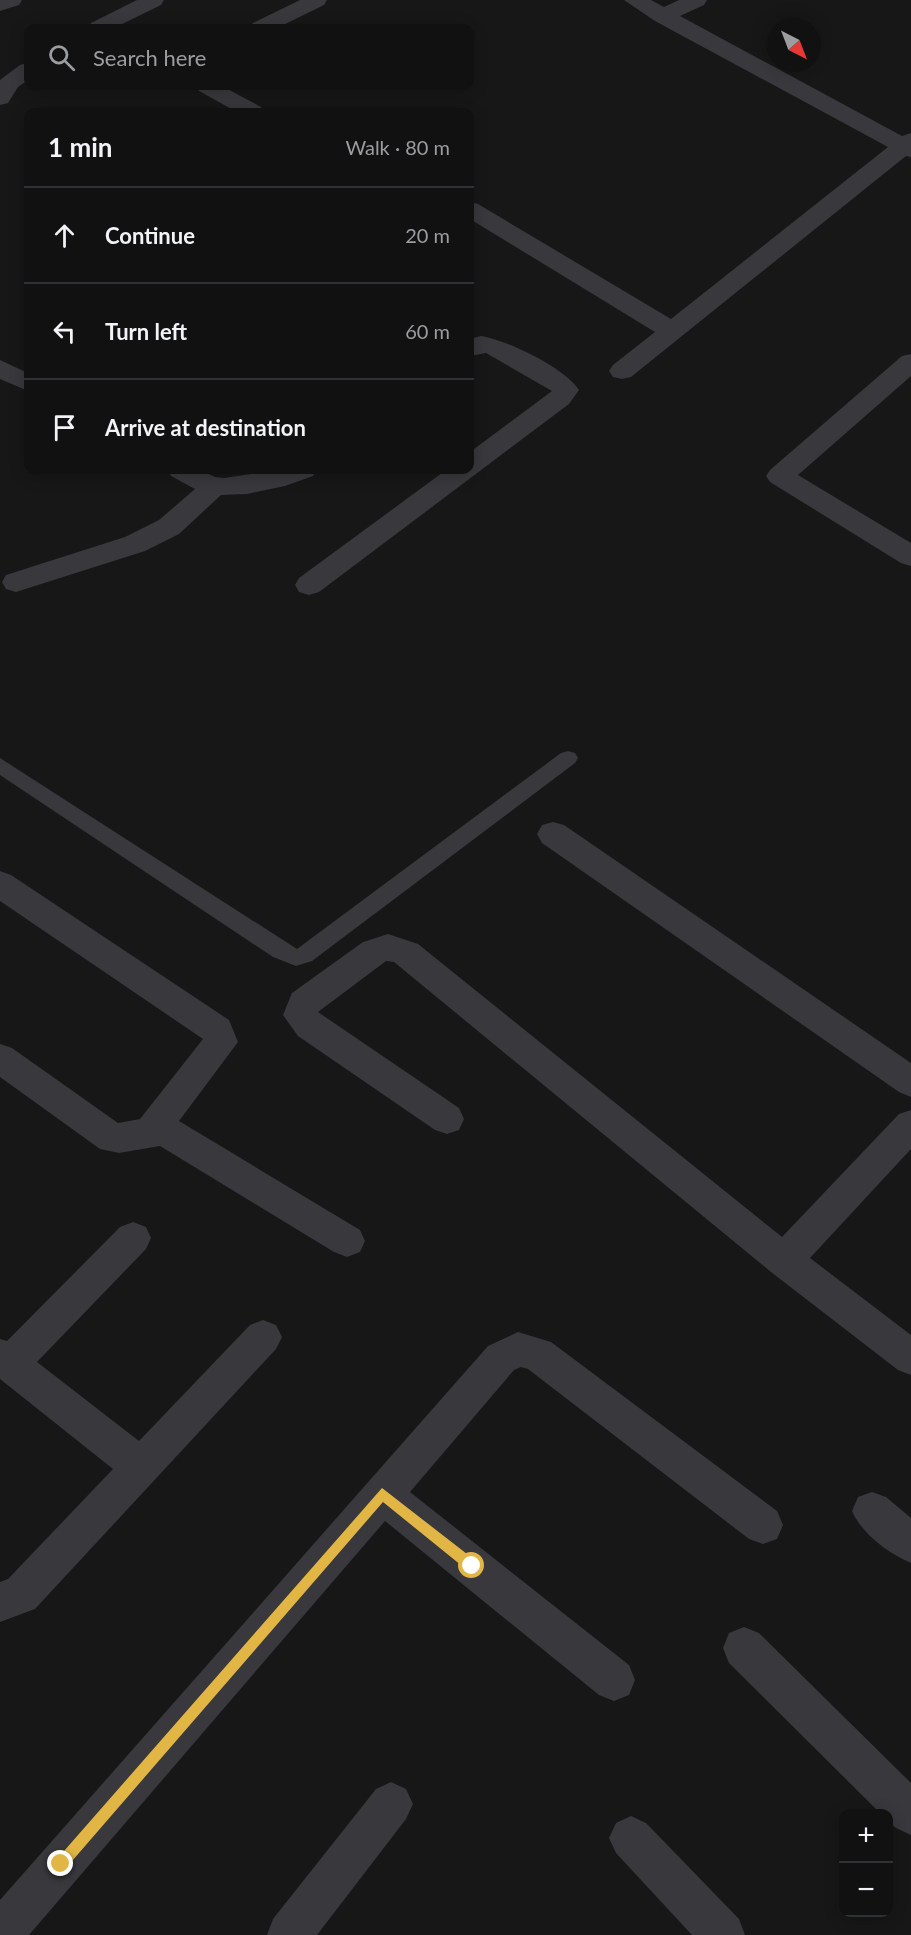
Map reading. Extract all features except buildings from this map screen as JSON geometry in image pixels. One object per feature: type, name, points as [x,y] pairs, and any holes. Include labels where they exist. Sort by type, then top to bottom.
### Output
[{"type":"street","points":[[0,5],[10,0]]},
{"type":"street","points":[[107,24],[153,0]]},
{"type":"street","points":[[269,24],[316,0]]},
{"type":"street","points":[[647,5],[696,0]]},
{"type":"street","points":[[622,371],[908,145],[647,5]]},
{"type":"street","points":[[0,98],[9,83],[24,73]]},
{"type":"street","points":[[214,90],[247,108]]},
{"type":"street","points":[[474,211],[674,332]]},
{"type":"street","points":[[474,347],[481,344],[493,346],[560,384],[566,390],[560,398],[474,462]]},
{"type":"street","points":[[911,362],[780,476],[911,556]]},
{"type":"street","points":[[0,368],[24,381]]},
{"type":"street","points":[[188,474],[201,482],[215,486],[279,480],[293,474]]},
{"type":"street","points":[[309,585],[459,474]]},
{"type":"street","points":[[16,582],[144,540],[169,527],[215,486]]},
{"type":"street","points":[[553,834],[911,1082]]},
{"type":"street","points":[[0,884],[207,1024],[220,1036],[221,1042],[152,1130]]},
{"type":"street","points":[[447,1119],[310,1026],[300,1015],[304,1002],[375,951],[388,947],[406,953],[784,1260],[911,1358]]},
{"type":"street","points":[[0,1058],[112,1138],[122,1139],[152,1130],[173,1134],[347,1241]]},
{"type":"street","points":[[784,1260],[911,1125]]},
{"type":"street","points":[[133,1238],[5,1360],[141,1467]]},
{"type":"street","points":[[0,1602],[21,1595],[263,1337]]},
{"type":"street","points":[[0,1934],[501,1358],[518,1348],[538,1354],[763,1525]]},
{"type":"street","points":[[382,1494],[614,1680]]},
{"type":"street","points":[[872,1512],[911,1543]]},
{"type":"street","points":[[744,1648],[911,1813]]},
{"type":"street","points":[[289,1935],[391,1804]]},
{"type":"street","points":[[631,1838],[723,1935]]},
{"type":"lane","points":[[0,765],[280,951],[296,958],[305,955],[568,758]]},
{"type":"route","points":[[61,1864],[382,1494],[472,1566]]}]
